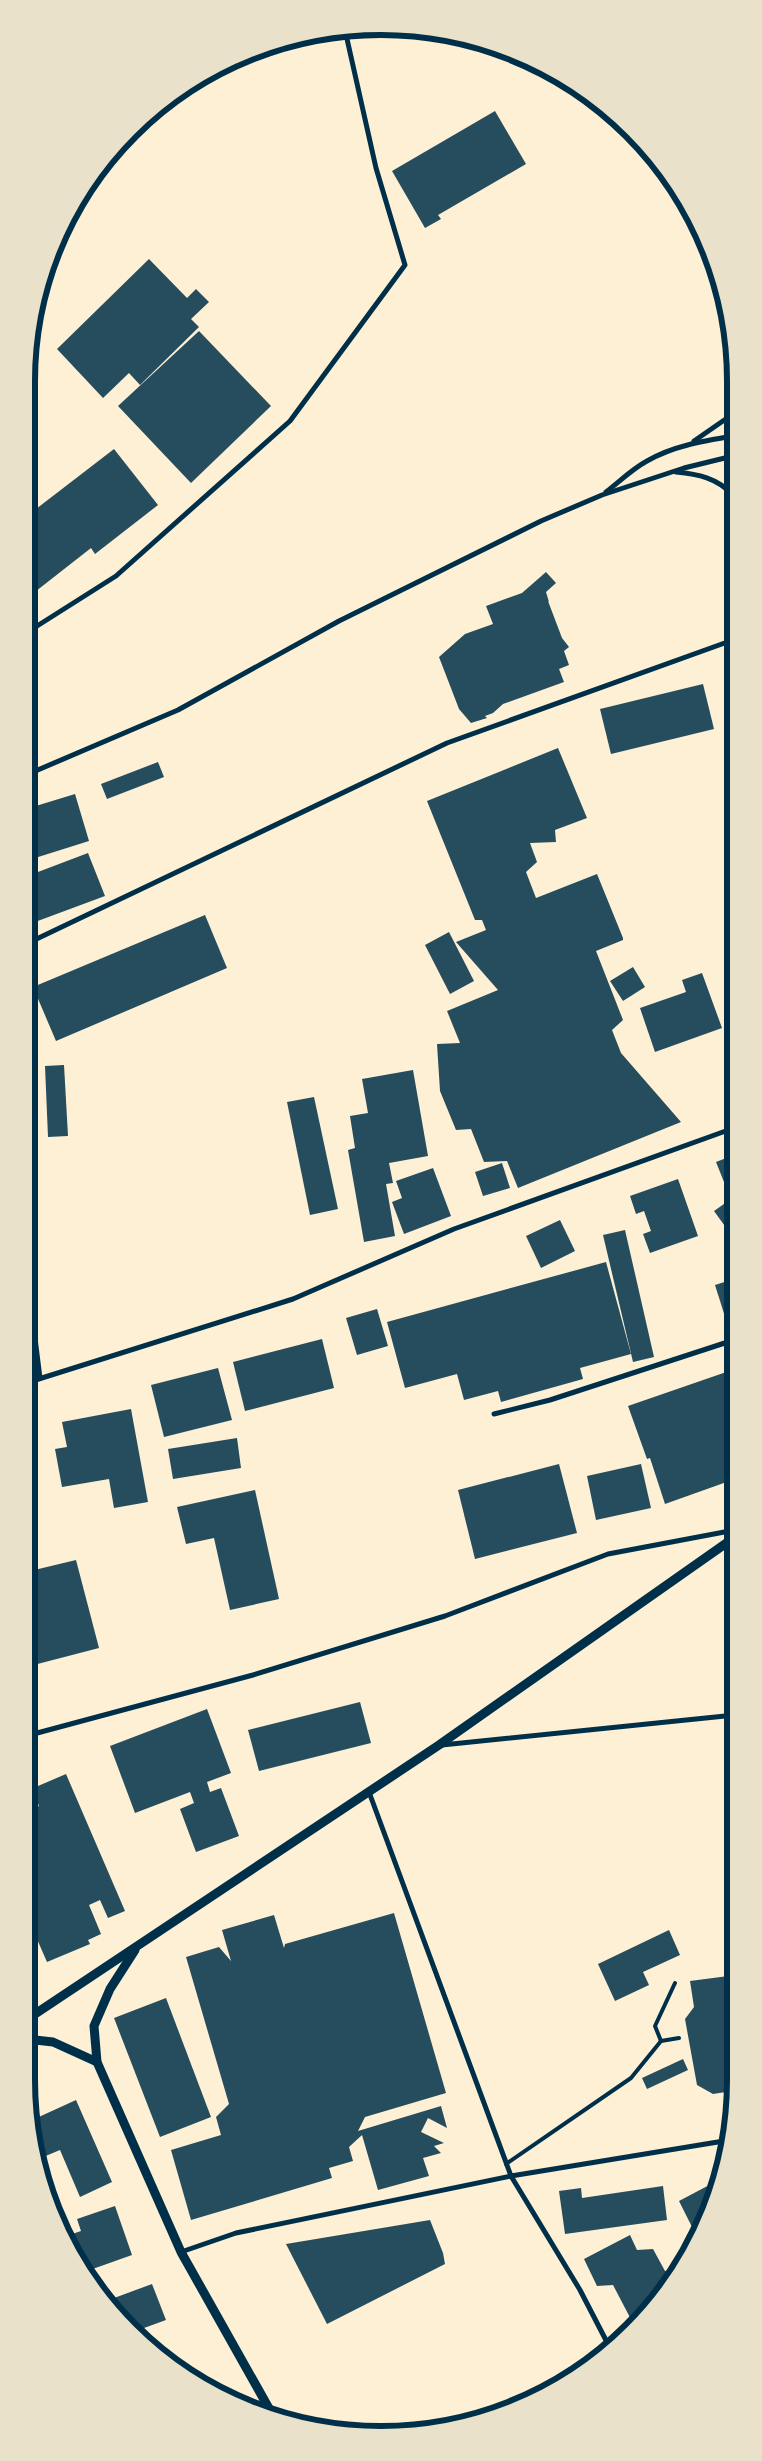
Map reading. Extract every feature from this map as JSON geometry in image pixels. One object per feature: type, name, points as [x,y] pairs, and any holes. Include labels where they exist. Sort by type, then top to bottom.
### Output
[{"type":"street","points":[[35,627],[116,576],[290,421],[405,265],[376,168],[347,37]]},
{"type":"street","points":[[602,495],[646,461],[687,445],[707,434],[727,419]]},
{"type":"street","points":[[687,445],[727,437]]},
{"type":"street","points":[[35,771],[178,710],[338,622],[541,521],[602,495],[673,471],[727,458]]},
{"type":"street","points":[[673,471],[706,477],[718,482],[727,490]]},
{"type":"street","points":[[35,940],[447,743],[727,642]]},
{"type":"street","points":[[35,1380],[293,1299],[454,1229],[727,1131]]},
{"type":"street","points":[[35,1338],[40,1378]]},
{"type":"street","points":[[494,1414],[550,1400],[727,1342]]},
{"type":"street","points":[[35,1734],[253,1675],[436,1619],[608,1554],[727,1532]]},
{"type":"street","points":[[35,2014],[439,1745],[727,1543]]},
{"type":"street","points":[[439,1745],[727,1716]]},
{"type":"street","points":[[369,1792],[510,2176],[580,2290],[607,2342]]},
{"type":"street","points":[[138,1946],[110,1989],[94,2026],[97,2062],[181,2252],[268,2407]]},
{"type":"street","points":[[35,2040],[53,2042],[97,2062]]},
{"type":"street","points":[[181,2252],[236,2233],[510,2176],[721,2141]]},
{"type":"lane","points":[[661,2041],[655,2026],[675,1983]]},
{"type":"lane","points":[[506,2164],[631,2078],[661,2041],[679,2038]]},
{"type":"building","points":[[495,111],[526,164],[438,215],[441,219],[425,228],[392,171]]},
{"type":"building","points":[[149,259],[187,298],[196,289],[209,302],[191,319],[199,327],[140,385],[129,373],[103,398],[57,349]]},
{"type":"building","points":[[199,331],[271,406],[191,483],[118,406]]},
{"type":"building","points":[[114,449],[158,505],[95,554],[91,548],[35,592],[35,513],[38,511],[36,509]]},
{"type":"building","points":[[546,572],[556,583],[546,592],[548,601],[562,638],[569,647],[564,651],[569,665],[559,669],[564,682],[503,704],[493,713],[485,716],[487,718],[471,723],[459,709],[439,657],[465,634],[493,624],[486,606],[522,593]]},
{"type":"building","points":[[703,684],[714,729],[611,754],[600,709]]},
{"type":"building","points":[[558,748],[587,818],[555,830],[556,842],[530,843],[537,862],[526,872],[536,898],[597,874],[623,938],[623,940],[596,951],[623,1020],[612,1030],[621,1053],[681,1122],[518,1188],[507,1161],[484,1162],[471,1129],[456,1130],[440,1091],[437,1044],[460,1043],[447,1011],[498,990],[456,942],[486,930],[482,920],[475,920],[427,801]]},
{"type":"building","points":[[158,762],[164,777],[107,799],[101,784]]},
{"type":"building","points":[[75,794],[89,841],[35,858],[35,806]]},
{"type":"building","points":[[88,853],[105,896],[35,922],[35,873]]},
{"type":"building","points":[[205,915],[227,968],[56,1041],[35,992],[35,986]]},
{"type":"building","points":[[449,932],[474,981],[450,994],[425,945]]},
{"type":"building","points":[[633,967],[645,987],[623,1001],[610,981]]},
{"type":"building","points":[[702,973],[722,1028],[655,1052],[640,1008],[686,992],[682,980]]},
{"type":"building","points":[[64,1065],[68,1136],[48,1137],[45,1066]]},
{"type":"building","points":[[413,1070],[428,1156],[389,1163],[393,1183],[386,1184],[395,1236],[364,1242],[348,1150],[355,1148],[350,1116],[368,1113],[362,1079]]},
{"type":"building","points":[[314,1097],[338,1209],[310,1215],[287,1102]]},
{"type":"building","points":[[727,1158],[727,1190],[716,1162]]},
{"type":"building","points":[[502,1163],[510,1188],[483,1196],[475,1172]]},
{"type":"building","points":[[433,1168],[451,1216],[404,1234],[392,1202],[402,1198],[396,1181]]},
{"type":"building","points":[[678,1179],[698,1236],[650,1253],[643,1234],[651,1231],[644,1211],[636,1214],[630,1196]]},
{"type":"building","points":[[727,1202],[727,1229],[714,1211]]},
{"type":"building","points":[[560,1220],[575,1251],[541,1268],[526,1236]]},
{"type":"building","points":[[625,1230],[654,1357],[633,1362],[603,1235]]},
{"type":"building","points":[[606,1262],[631,1354],[580,1368],[583,1379],[501,1402],[498,1391],[464,1400],[457,1374],[405,1388],[387,1322]]},
{"type":"building","points":[[727,1281],[727,1323],[715,1285]]},
{"type":"building","points":[[377,1309],[388,1346],[357,1355],[346,1318]]},
{"type":"building","points":[[322,1339],[334,1388],[245,1411],[233,1362]]},
{"type":"building","points":[[218,1368],[232,1420],[164,1437],[151,1385]]},
{"type":"building","points":[[727,1372],[727,1482],[665,1504],[650,1458],[647,1459],[628,1406]]},
{"type":"building","points":[[131,1409],[148,1502],[114,1508],[109,1479],[62,1487],[55,1449],[67,1447],[62,1422]]},
{"type":"building","points":[[237,1438],[241,1468],[173,1479],[168,1449]]},
{"type":"building","points":[[559,1464],[577,1533],[475,1559],[458,1490]]},
{"type":"building","points":[[641,1464],[651,1508],[596,1520],[587,1476]]},
{"type":"building","points":[[255,1490],[279,1599],[230,1610],[214,1538],[186,1544],[177,1507]]},
{"type":"building","points":[[76,1560],[99,1648],[35,1665],[35,1570]]},
{"type":"building","points":[[360,1702],[371,1743],[259,1771],[248,1730]]},
{"type":"building","points":[[207,1709],[231,1773],[207,1782],[210,1792],[221,1788],[239,1836],[196,1852],[180,1809],[194,1803],[190,1792],[135,1813],[110,1746]]},
{"type":"building","points":[[66,1774],[125,1911],[108,1918],[100,1900],[89,1905],[101,1934],[88,1940],[90,1944],[47,1962],[35,1935],[35,1808],[39,1806],[35,1798],[35,1787]]},
{"type":"building","points":[[394,1913],[446,2093],[365,2117],[358,2131],[441,2106],[447,2128],[428,2118],[421,2132],[444,2143],[434,2146],[441,2153],[423,2158],[429,2176],[378,2190],[362,2135],[349,2147],[353,2161],[329,2168],[332,2178],[191,2220],[171,2150],[221,2135],[216,2117],[229,2104],[186,1957],[219,1947],[231,1961],[222,1930],[274,1915],[284,1948],[285,1944]]},
{"type":"building","points":[[669,1930],[680,1955],[643,1972],[649,1985],[615,2001],[598,1964]]},
{"type":"building","points":[[727,1976],[726,2092],[713,2094],[697,2085],[685,2019],[694,2007],[690,1981]]},
{"type":"building","points":[[166,1998],[211,2117],[160,2137],[114,2018]]},
{"type":"building","points":[[683,2059],[688,2070],[647,2089],[642,2078]]},
{"type":"building","points":[[76,2100],[112,2182],[80,2197],[60,2150],[44,2157],[37,2118]]},
{"type":"building","points":[[711,2184],[693,2229],[679,2201]]},
{"type":"building","points":[[663,2186],[667,2220],[565,2234],[559,2191],[581,2188],[582,2198]]},
{"type":"building","points":[[115,2206],[132,2255],[91,2269],[72,2234],[81,2231],[77,2219]]},
{"type":"building","points":[[430,2220],[443,2253],[445,2264],[327,2324],[286,2244]]},
{"type":"building","points":[[630,2235],[637,2250],[653,2249],[665,2271],[670,2271],[656,2291],[631,2319],[613,2285],[597,2286],[584,2259]]},
{"type":"building","points":[[152,2284],[166,2320],[141,2329],[113,2299]]}]
